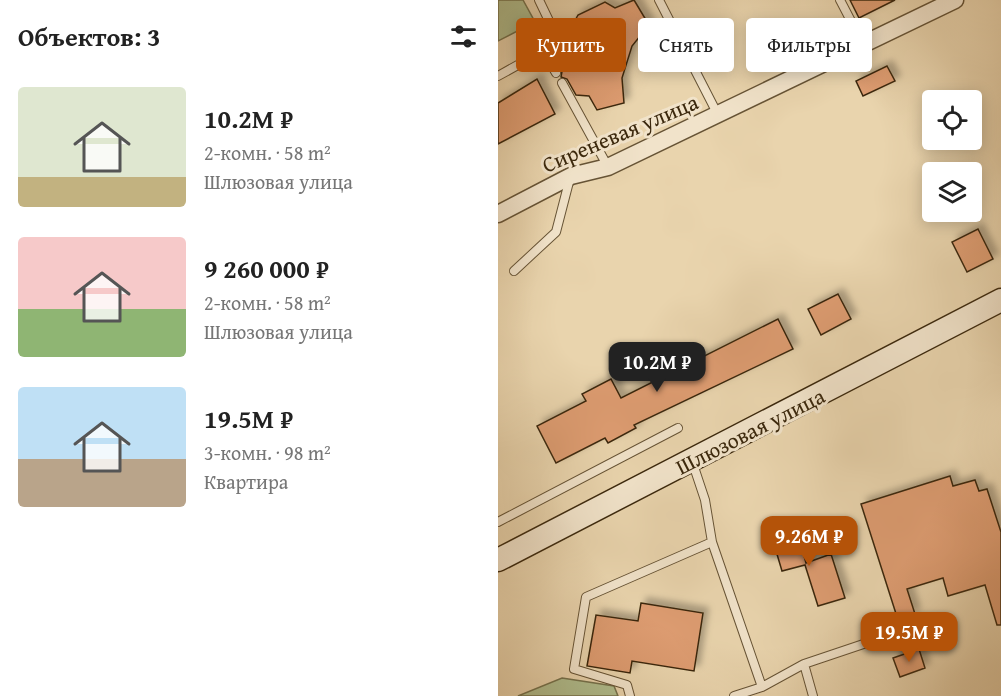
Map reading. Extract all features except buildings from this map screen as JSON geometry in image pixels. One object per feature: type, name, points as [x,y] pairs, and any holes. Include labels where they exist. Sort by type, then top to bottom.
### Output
[{"type":"main road","name":"Шлюзовая улица","points":[[498,560],[1001,300]]},
{"type":"street","name":"Сиреневая улица","points":[[872,40],[955,0]]},
{"type":"street","name":"Сиреневая улица","points":[[498,214],[571,176],[608,168],[806,72]]},
{"type":"lane","points":[[539,0],[548,18]]},
{"type":"lane","points":[[659,0],[718,115]]},
{"type":"lane","points":[[840,0],[849,18]]},
{"type":"lane","points":[[498,76],[516,66]]},
{"type":"lane","points":[[562,83],[608,168]]},
{"type":"lane","points":[[514,271],[556,232],[571,176]]},
{"type":"lane","points":[[498,522],[678,428]]},
{"type":"lane","points":[[692,461],[705,500],[712,542],[762,687]]},
{"type":"lane","points":[[630,696],[627,685],[574,669],[586,597],[712,542]]},
{"type":"lane","points":[[734,696],[762,687],[804,664],[911,628]]},
{"type":"lane","points":[[804,664],[813,696]]},
{"type":"green space","points":[[498,0],[523,0],[533,18],[516,18],[516,32],[498,41]]},
{"type":"green space","points":[[562,678],[614,686],[618,696],[518,696]]}]
